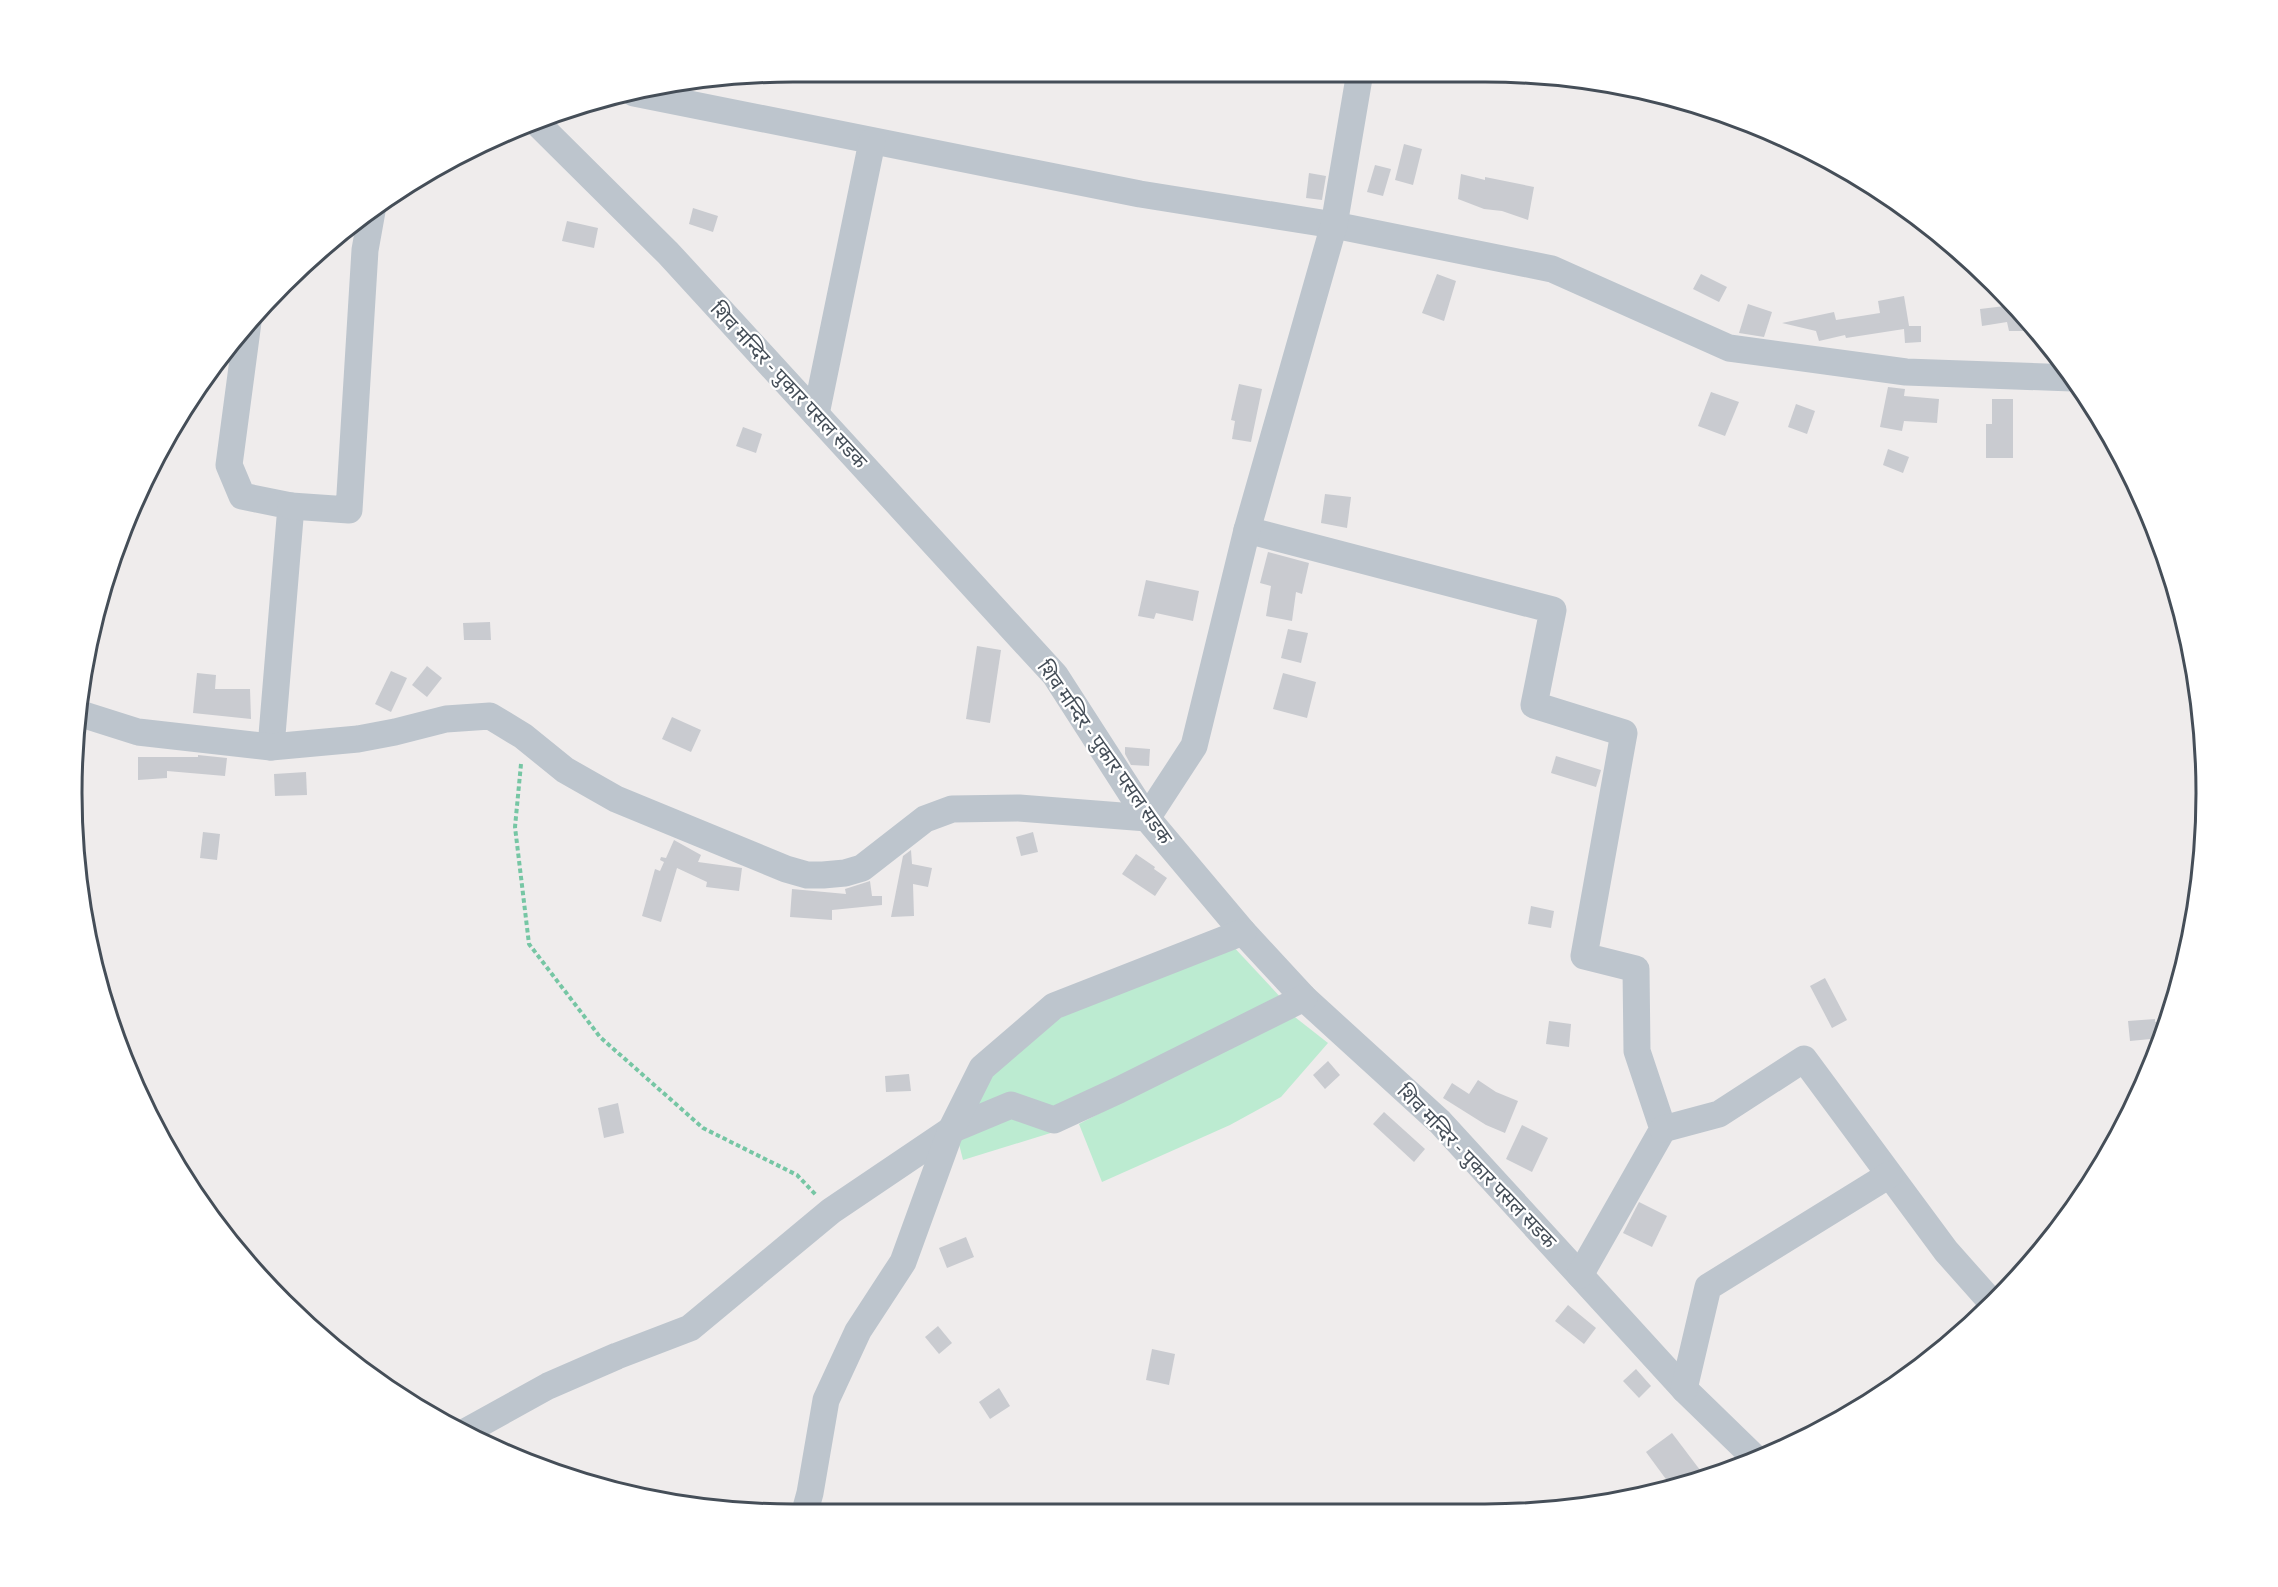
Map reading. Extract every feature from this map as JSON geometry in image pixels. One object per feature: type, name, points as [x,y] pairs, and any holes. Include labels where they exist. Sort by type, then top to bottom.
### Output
[{"type":"street","points":[[87,716],[138,732],[271,747],[358,739],[446,719],[490,716],[524,736],[565,770],[615,799],[786,869],[807,875],[845,873],[862,868],[925,819],[952,809],[1019,808],[1147,818],[1194,746],[1247,530],[1334,225],[1358,82]]},
{"type":"street","points":[[652,97],[1140,194],[1334,225],[1552,269],[1729,348],[1906,372],[2061,378]]},
{"type":"street","name":"शिव मन्दिर - पुकार पसल सडक","points":[[543,129],[668,253],[1055,675],[1147,818],[1243,932],[1304,998],[1440,1122],[1684,1389],[1750,1453]]},
{"type":"street","points":[[816,414],[872,142]]},
{"type":"street","points":[[245,341],[229,465],[242,496],[291,506],[349,510],[365,250],[370,222]]},
{"type":"street","points":[[271,747],[291,506]]},
{"type":"street","points":[[1247,530],[1553,610],[1534,705],[1624,733],[1584,956],[1636,969],[1637,1051],[1663,1129]]},
{"type":"street","points":[[807,1504],[826,1400],[858,1331],[903,1262],[951,1130],[982,1068],[1054,1006],[1243,932]]},
{"type":"street","points":[[473,1428],[548,1386],[690,1328],[831,1211],[951,1130],[1011,1105],[1054,1120],[1304,998]]},
{"type":"street","points":[[1580,1275],[1663,1129],[1719,1114],[1804,1059],[1946,1251],[1986,1297]]},
{"type":"street","points":[[1684,1389],[1708,1287],[1889,1174]]},
{"type":"path","points":[[524,736],[515,828],[529,944],[600,1037],[634,1068],[703,1128],[797,1175],[831,1211]]},
{"type":"green space","points":[[1230,943],[1284,1001],[1059,1110],[972,1112],[988,1075],[1057,1016]]},
{"type":"green space","points":[[1291,1014],[1328,1043],[1281,1097],[1230,1125],[1102,1182],[1079,1124]]},
{"type":"green space","points":[[1009,1114],[1057,1131],[963,1160],[958,1140]]},
{"type":"building","points":[[1404,144],[1422,149],[1413,185],[1395,180]]},
{"type":"building","points":[[1375,165],[1391,169],[1383,196],[1367,192]]},
{"type":"building","points":[[1309,173],[1326,176],[1322,200],[1306,198]]},
{"type":"building","points":[[1461,174],[1534,187],[1528,220],[1502,211],[1484,209],[1458,199]]},
{"type":"building","points":[[693,208],[718,216],[713,232],[689,224]]},
{"type":"building","points":[[567,221],[598,228],[594,248],[562,241]]},
{"type":"building","points":[[1437,274],[1456,281],[1444,321],[1422,313]]},
{"type":"building","points":[[1701,274],[1727,287],[1719,302],[1693,289]]},
{"type":"building","points":[[1904,296],[1909,326],[1921,326],[1921,342],[1905,343],[1904,329],[1846,338],[1845,335],[1819,341],[1816,331],[1782,323],[1834,312],[1836,320],[1880,313],[1878,301]]},
{"type":"building","points":[[1748,304],[1772,312],[1764,337],[1739,333]]},
{"type":"building","points":[[2002,306],[2024,331],[2009,331],[2007,322],[1982,326],[1980,309]]},
{"type":"building","points":[[1239,384],[1262,389],[1251,442],[1232,439],[1235,421],[1231,420]]},
{"type":"building","points":[[1888,387],[1905,389],[1904,396],[1939,399],[1937,423],[1904,421],[1902,431],[1880,427]]},
{"type":"building","points":[[1711,392],[1739,402],[1725,436],[1698,426]]},
{"type":"building","points":[[1992,399],[2013,399],[2013,458],[1986,458],[1986,424],[1992,424]]},
{"type":"building","points":[[1796,404],[1815,411],[1807,434],[1788,427]]},
{"type":"building","points":[[743,427],[762,434],[756,453],[736,446]]},
{"type":"building","points":[[1888,449],[1909,457],[1903,473],[1883,465]]},
{"type":"building","points":[[1325,494],[1351,497],[1347,528],[1321,523]]},
{"type":"building","points":[[1268,552],[1309,563],[1302,594],[1296,592],[1292,621],[1266,616],[1271,586],[1260,583]]},
{"type":"building","points":[[1146,580],[1199,591],[1193,621],[1156,613],[1154,619],[1138,616]]},
{"type":"building","points":[[490,622],[491,640],[464,640],[463,623]]},
{"type":"building","points":[[1288,629],[1308,633],[1301,663],[1281,658]]},
{"type":"building","points":[[977,646],[1001,650],[990,723],[966,719]]},
{"type":"building","points":[[427,666],[442,678],[427,697],[412,685]]},
{"type":"building","points":[[391,671],[407,678],[391,712],[375,704]]},
{"type":"building","points":[[197,673],[216,675],[215,689],[250,689],[251,719],[193,713]]},
{"type":"building","points":[[1283,673],[1316,682],[1307,718],[1273,709]]},
{"type":"building","points":[[672,717],[701,730],[691,752],[662,739]]},
{"type":"building","points":[[1125,747],[1150,749],[1149,766],[1131,765],[1125,754]]},
{"type":"building","points":[[198,755],[227,758],[225,776],[167,771],[167,778],[138,780],[138,757],[198,757]]},
{"type":"building","points":[[1556,756],[1601,770],[1596,787],[1551,773]]},
{"type":"building","points":[[306,772],[307,795],[275,796],[274,774]]},
{"type":"building","points":[[203,832],[220,834],[217,860],[200,858]]},
{"type":"building","points":[[1033,832],[1038,852],[1021,856],[1016,837]]},
{"type":"building","points":[[674,840],[701,855],[698,862],[742,868],[739,891],[706,887],[707,882],[677,868],[661,922],[642,916],[655,869],[660,871],[664,862],[660,860],[661,857],[666,858]]},
{"type":"building","points":[[911,850],[912,864],[932,868],[928,887],[913,884],[914,916],[891,917],[903,856]]},
{"type":"building","points":[[1136,854],[1167,878],[1155,896],[1122,874]]},
{"type":"building","points":[[870,881],[872,896],[882,896],[882,905],[832,910],[832,920],[790,917],[792,889],[846,894],[845,889]]},
{"type":"building","points":[[1531,906],[1554,911],[1551,928],[1528,924]]},
{"type":"building","points":[[1825,978],[1847,1020],[1832,1028],[1810,986]]},
{"type":"building","points":[[2155,1019],[2155,1022],[2158,1022],[2151,1039],[2130,1041],[2128,1021]]},
{"type":"building","points":[[1549,1021],[1571,1024],[1569,1047],[1546,1044]]},
{"type":"building","points":[[1328,1061],[1340,1075],[1325,1089],[1313,1075]]},
{"type":"building","points":[[909,1074],[911,1091],[886,1092],[885,1076]]},
{"type":"building","points":[[1478,1080],[1496,1092],[1518,1101],[1505,1133],[1486,1125],[1443,1098],[1452,1083],[1469,1094]]},
{"type":"building","points":[[618,1103],[624,1133],[604,1138],[598,1108]]},
{"type":"building","points":[[1384,1112],[1425,1149],[1414,1162],[1373,1124]]},
{"type":"building","points":[[1522,1125],[1548,1138],[1532,1172],[1506,1159]]},
{"type":"building","points":[[1639,1202],[1667,1216],[1652,1247],[1623,1233]]},
{"type":"building","points":[[966,1237],[974,1257],[947,1268],[939,1248]]},
{"type":"building","points":[[1568,1305],[1596,1328],[1584,1344],[1555,1321]]},
{"type":"building","points":[[938,1326],[952,1343],[939,1354],[925,1337]]},
{"type":"building","points":[[1152,1349],[1175,1354],[1169,1385],[1146,1380]]},
{"type":"building","points":[[1636,1369],[1651,1386],[1639,1398],[1623,1381]]},
{"type":"building","points":[[999,1388],[1010,1406],[990,1419],[979,1402]]},
{"type":"building","points":[[1672,1433],[1700,1470],[1667,1480],[1646,1452]]}]
